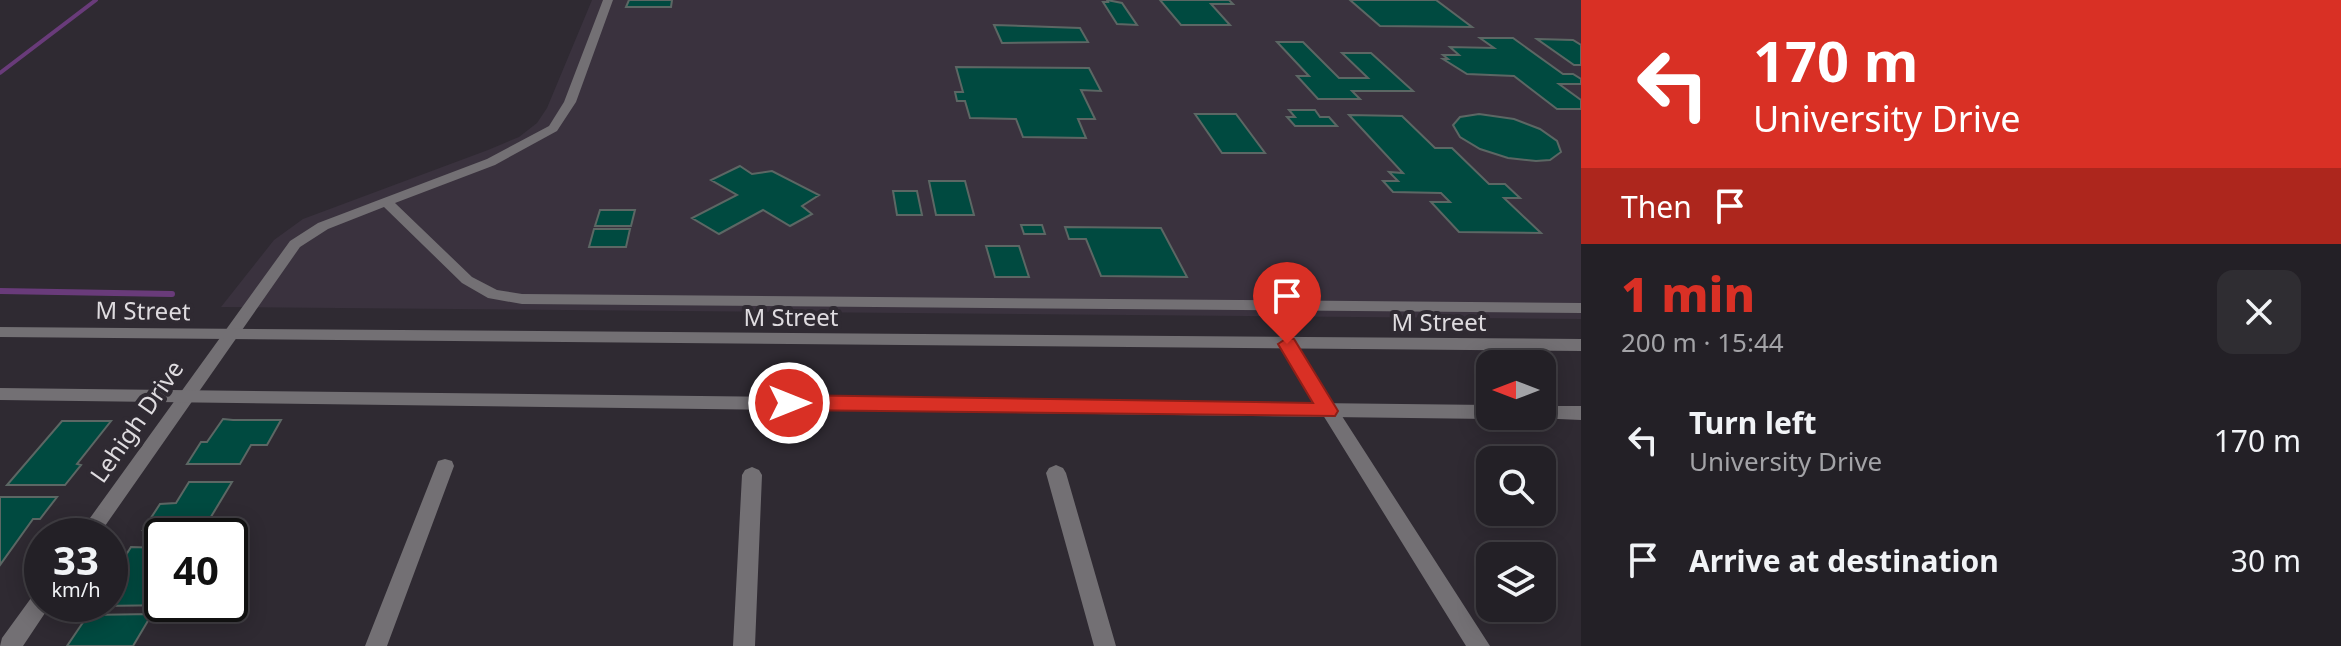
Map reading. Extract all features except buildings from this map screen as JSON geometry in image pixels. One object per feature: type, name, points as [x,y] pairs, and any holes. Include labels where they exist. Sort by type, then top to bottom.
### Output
[{"type":"street","name":"Lehigh Drive","points":[[100,518],[227,335],[295,244],[323,226],[491,162],[553,128],[570,102],[608,0]]},
{"type":"street","points":[[386,202],[467,280],[493,294],[522,299],[1581,308]]},
{"type":"street","name":"M Street","points":[[0,332],[1581,345]]},
{"type":"street","points":[[1287,344],[1479,646]]},
{"type":"street","points":[[0,394],[1476,412]]},
{"type":"street","points":[[1556,413],[1581,413]]},
{"type":"street","points":[[376,646],[445,466]]},
{"type":"street","points":[[1056,473],[1105,646]]},
{"type":"street","points":[[744,646],[752,475]]},
{"type":"street","points":[[10,646],[27,622]]},
{"type":"shaded area","points":[[592,0],[1581,0],[1581,319],[221,307],[274,240],[303,219],[488,150],[519,137],[537,123],[547,108]]},
{"type":"waterway","points":[[0,73],[96,0]]},
{"type":"waterway","points":[[0,291],[172,294]]},
{"type":"route","points":[[789,403],[1328,411],[1287,344]]}]
